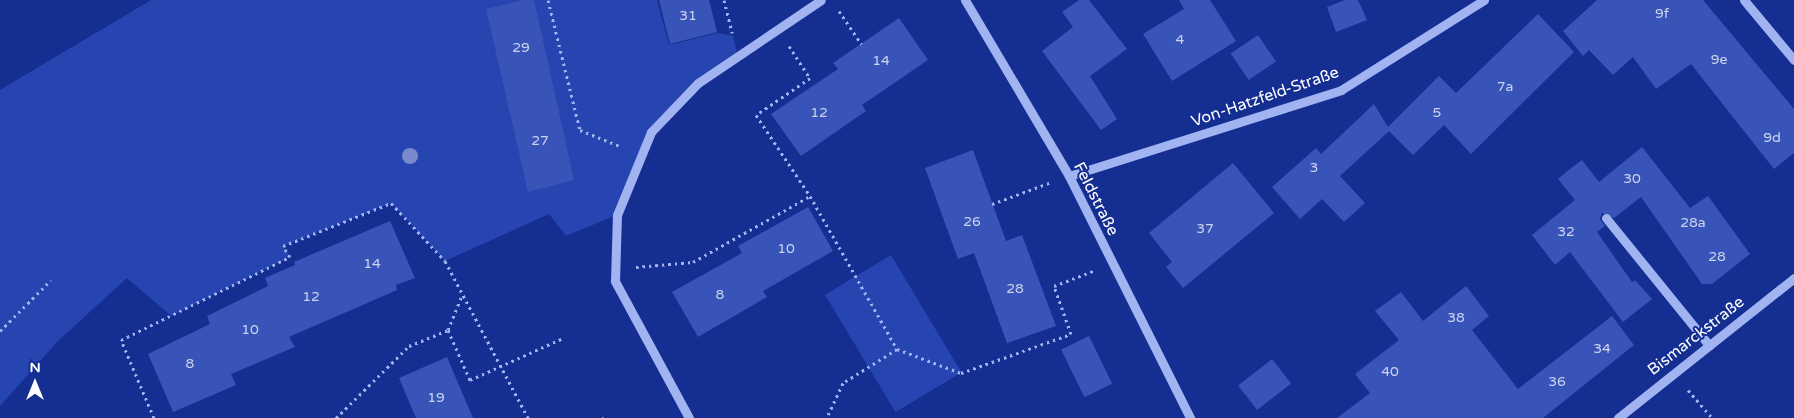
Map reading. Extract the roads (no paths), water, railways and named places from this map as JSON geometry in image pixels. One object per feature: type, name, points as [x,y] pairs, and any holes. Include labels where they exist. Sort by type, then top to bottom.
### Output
[{"type":"street","points":[[689,418],[615,281],[617,214],[651,132],[691,90],[820,0]]},
{"type":"street","name":"Feldstraße","points":[[965,0],[1069,176],[1190,418]]},
{"type":"street","name":"Von-Hatzfeld-Straße","points":[[1069,176],[1341,90],[1484,0]]},
{"type":"street","points":[[1744,0],[1794,60]]},
{"type":"street","points":[[1606,218],[1709,345]]},
{"type":"street","name":"Bismarckstraße","points":[[1618,418],[1794,278]]}]
